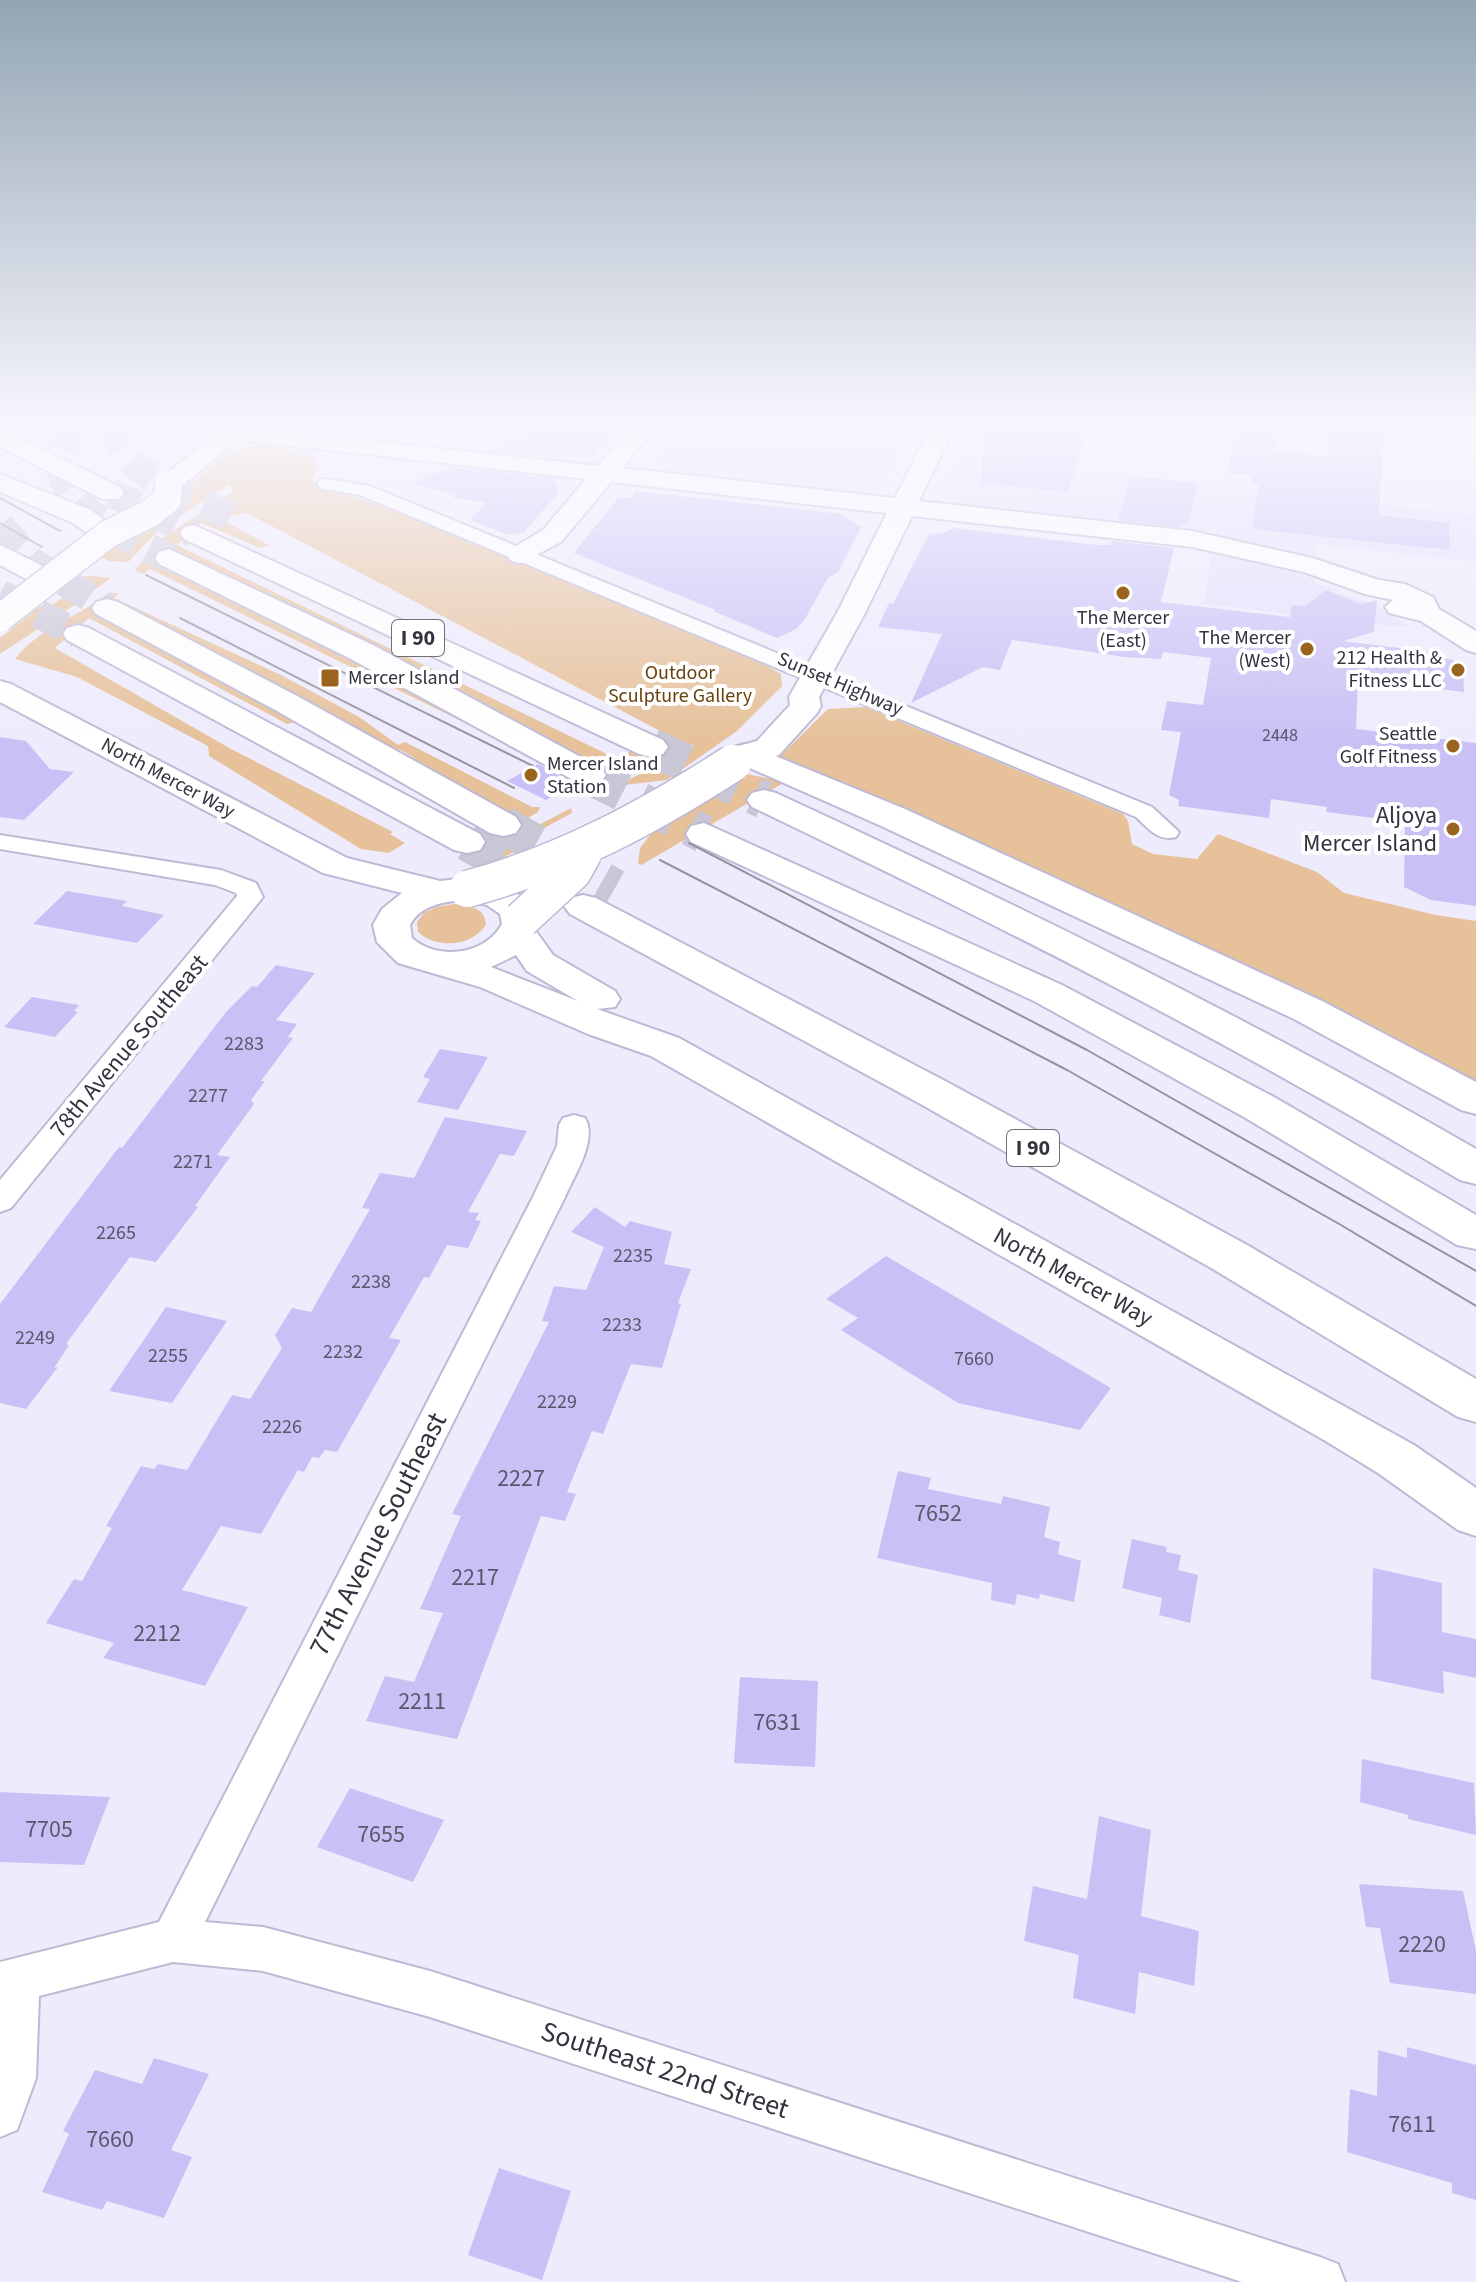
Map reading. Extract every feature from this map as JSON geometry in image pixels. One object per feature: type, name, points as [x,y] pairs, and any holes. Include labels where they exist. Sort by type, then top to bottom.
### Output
[{"type":"highway","points":[[100,528],[108,534]]},
{"type":"highway","name":"I 90","points":[[194,533],[646,744],[494,654],[305,554]]},
{"type":"highway","points":[[0,554],[49,580]]},
{"type":"highway","points":[[169,558],[362,652],[589,775]]},
{"type":"highway","points":[[107,608],[288,704],[503,825]]},
{"type":"highway","points":[[78,634],[467,842]]},
{"type":"highway","points":[[739,758],[892,817],[1308,1010],[1476,1100]]},
{"type":"highway","points":[[764,800],[1130,975],[1347,1092],[1476,1169]]},
{"type":"highway","points":[[704,834],[1048,993],[1259,1107],[1473,1234]]},
{"type":"highway","name":"I 90","points":[[599,897],[932,1092],[1230,1257],[1476,1403]]},
{"type":"street","points":[[0,618],[119,528]]},
{"type":"street","name":"Sunset Highway","points":[[457,528],[811,686],[1144,812],[1167,832]]},
{"type":"street","points":[[521,555],[552,536],[558,528]]},
{"type":"street","points":[[391,925],[398,913],[410,903],[501,882],[585,850],[676,800],[739,758],[768,748],[806,706],[811,686],[894,528]]},
{"type":"street","points":[[1095,528],[1192,539],[1312,566],[1375,588],[1379,597],[1405,610],[1427,613],[1476,644]]},
{"type":"street","name":"North Mercer Way","points":[[0,690],[335,866],[377,904],[391,925],[391,937],[398,948],[411,957],[493,979],[602,1026],[665,1047],[1396,1459],[1476,1515]]},
{"type":"street","name":"78th Avenue Southeast","points":[[0,842],[221,878],[247,888],[250,897],[0,1201]]},
{"type":"street","points":[[430,962],[473,961],[509,944],[520,926],[573,872],[585,850]]},
{"type":"street","name":"North Mercer Way","points":[[335,866],[505,899],[516,908],[520,926],[540,963],[624,1011],[665,1047]]},
{"type":"street","name":"77th Avenue Southeast","points":[[173,1940],[549,1197],[572,1146],[574,1125]]},
{"type":"street","points":[[1396,1459],[1476,1478]]},
{"type":"street","name":"Southeast 22nd Street","points":[[9,1981],[173,1940],[263,1949],[430,1994],[1320,2282]]},
{"type":"street","points":[[0,2113],[13,2078],[9,1981]]},
{"type":"shaded area","points":[[1185,528],[1476,528],[1476,562],[1316,544],[1315,582],[1378,607],[1408,626],[1391,626],[1204,604],[1215,532]]},
{"type":"green space","name":"Outdoor Sculpture Gallery","points":[[136,528],[161,528],[128,562],[109,561],[101,557]]},
{"type":"green space","name":"Outdoor Sculpture Gallery","points":[[177,528],[195,528],[177,545],[617,759],[662,732],[276,528],[442,528],[764,664],[781,674],[782,686],[737,731],[667,780],[624,785],[603,799],[591,799],[695,746],[682,741],[604,780],[585,781],[602,767],[420,668],[170,551],[157,562],[293,627],[539,759],[150,569],[143,574],[135,570],[164,537]]},
{"type":"green space","name":"Outdoor Sculpture Gallery","points":[[214,528],[238,528],[270,546],[260,548]]},
{"type":"green space","points":[[76,577],[111,578],[56,618],[50,614],[50,606],[69,594],[61,589]]},
{"type":"green space","points":[[108,593],[119,593],[114,598],[281,675],[359,717],[398,745],[405,742],[532,807],[540,807],[538,812],[518,821],[401,750],[390,748],[112,599],[98,611],[295,722],[287,724],[89,618],[55,648],[231,749],[393,832],[390,834],[405,843],[389,853],[361,849],[209,756],[208,746],[77,677],[15,659],[46,631]]},
{"type":"green space","points":[[44,606],[43,615],[50,621],[0,654],[0,638]]},
{"type":"green space","points":[[865,707],[1123,814],[1128,821],[1132,844],[1153,854],[1197,859],[1218,834],[1317,872],[1344,893],[1436,915],[1476,921],[1476,1097],[779,757],[828,709]]},
{"type":"green space","points":[[747,774],[785,782],[641,865],[638,863],[640,848],[651,834]]},
{"type":"green space","points":[[571,808],[572,813],[516,843],[514,852],[492,863],[479,864],[512,839]]},
{"type":"green space","points":[[454,904],[479,911],[486,925],[472,938],[454,943],[435,941],[418,932],[417,922],[424,913]]},
{"type":"building","points":[[492,528],[527,528],[524,532],[509,535]]},
{"type":"building","points":[[594,528],[860,528],[838,572],[828,578],[805,619],[796,629],[777,638],[574,553]]},
{"type":"building","points":[[958,528],[1097,545],[1110,545],[1112,541],[1174,548],[1161,602],[1290,617],[1292,605],[1305,606],[1326,590],[1361,604],[1377,600],[1374,632],[1343,641],[1440,653],[1440,658],[1454,660],[1454,666],[1463,667],[1464,692],[1358,679],[1356,729],[1476,743],[1476,906],[1431,900],[1404,887],[1405,822],[1326,812],[1327,807],[1271,799],[1269,818],[1178,806],[1179,800],[1169,795],[1181,732],[1161,730],[1167,701],[1203,705],[1211,658],[1163,652],[1161,659],[1124,657],[1012,640],[1000,670],[983,667],[911,703],[942,634],[878,627],[929,534]]},
{"type":"building","points":[[1449,528],[1450,550],[1252,529]]},
{"type":"building","points":[[0,737],[26,741],[50,769],[74,772],[24,820],[0,817]]},
{"type":"building","points":[[538,764],[575,784],[546,800],[507,781]]},
{"type":"building","points":[[67,891],[127,901],[122,906],[164,915],[137,943],[33,924]]},
{"type":"building","points":[[276,965],[315,973],[276,1020],[297,1024],[288,1037],[293,1038],[261,1081],[265,1081],[251,1100],[254,1104],[217,1155],[230,1157],[195,1206],[198,1207],[156,1262],[130,1257],[66,1344],[69,1345],[54,1368],[58,1367],[26,1409],[0,1403],[0,1304],[226,1012],[252,986],[257,987]]},
{"type":"building","points":[[32,997],[79,1005],[74,1011],[78,1012],[55,1037],[4,1027]]},
{"type":"building","points":[[440,1049],[488,1057],[458,1110],[417,1102],[430,1079],[423,1077]]},
{"type":"building","points":[[445,1117],[527,1131],[514,1156],[500,1154],[468,1212],[479,1213],[475,1220],[481,1221],[468,1248],[447,1245],[429,1278],[424,1277],[389,1338],[401,1340],[337,1452],[325,1450],[319,1458],[312,1457],[304,1472],[298,1470],[261,1534],[221,1526],[182,1590],[248,1607],[205,1686],[103,1658],[114,1643],[46,1623],[74,1579],[82,1581],[112,1528],[106,1526],[141,1466],[154,1469],[158,1464],[187,1470],[232,1395],[250,1399],[282,1348],[275,1335],[292,1308],[311,1312],[370,1209],[362,1208],[380,1173],[414,1178]]},
{"type":"building","points":[[595,1207],[625,1227],[630,1221],[672,1232],[664,1264],[691,1269],[678,1303],[681,1304],[662,1368],[631,1364],[603,1434],[592,1431],[567,1492],[576,1494],[565,1521],[541,1516],[457,1739],[366,1721],[385,1676],[414,1682],[443,1613],[420,1609],[461,1516],[452,1514],[549,1322],[542,1321],[554,1286],[586,1290],[604,1247],[571,1232]]},
{"type":"building","points":[[886,1256],[1111,1388],[1080,1430],[958,1403],[841,1330],[858,1318],[826,1299]]},
{"type":"building","points":[[166,1307],[227,1321],[172,1403],[109,1391]]},
{"type":"building","points":[[898,1471],[931,1478],[928,1489],[1001,1504],[1003,1496],[1050,1507],[1044,1537],[1060,1542],[1058,1554],[1081,1561],[1074,1602],[1040,1594],[1039,1599],[1017,1594],[1015,1605],[991,1600],[992,1583],[877,1558]]},
{"type":"building","points":[[1132,1539],[1167,1547],[1166,1552],[1181,1555],[1178,1570],[1198,1575],[1190,1623],[1159,1615],[1162,1598],[1122,1588]]},
{"type":"building","points":[[1373,1568],[1442,1583],[1442,1632],[1476,1639],[1476,1678],[1443,1671],[1444,1694],[1371,1679]]},
{"type":"building","points":[[740,1677],[818,1681],[815,1767],[734,1763]]},
{"type":"building","points":[[1362,1759],[1474,1783],[1476,1835],[1408,1819],[1408,1815],[1360,1802]]},
{"type":"building","points":[[350,1788],[444,1820],[413,1882],[317,1847]]},
{"type":"building","points":[[0,1792],[110,1797],[84,1865],[0,1862]]},
{"type":"building","points":[[1099,1816],[1151,1830],[1141,1916],[1199,1931],[1194,1986],[1139,1972],[1135,2014],[1073,1998],[1079,1955],[1024,1941],[1033,1886],[1087,1899]]},
{"type":"building","points":[[1359,1884],[1463,1891],[1476,1951],[1476,1994],[1390,1983],[1380,1928],[1366,1927]]},
{"type":"building","points":[[1407,2047],[1476,2065],[1476,2200],[1452,2193],[1452,2183],[1347,2152],[1350,2089],[1377,2096],[1378,2050],[1407,2058]]},
{"type":"building","points":[[154,2058],[209,2074],[171,2150],[192,2157],[164,2218],[107,2201],[102,2210],[42,2192],[69,2134],[63,2131],[95,2070],[142,2084]]},
{"type":"building","points":[[499,2168],[571,2191],[542,2280],[468,2255]]},
{"type":"tunnel","points":[[2,528],[32,562],[107,608]]},
{"type":"tunnel","points":[[112,528],[169,558]]},
{"type":"tunnel","points":[[185,528],[194,533]]},
{"type":"tunnel","points":[[0,594],[78,634]]},
{"type":"tunnel","points":[[651,747],[764,800]]},
{"type":"tunnel","points":[[589,775],[704,834]]},
{"type":"tunnel","points":[[503,825],[615,888]]},
{"type":"tunnel","points":[[467,842],[552,889]]},
{"type":"tram line","points":[[10,528],[42,547]]},
{"type":"tram line","points":[[55,528],[60,531]]},
{"type":"tram line","points":[[146,575],[533,766]]},
{"type":"tram line","points":[[180,618],[514,788]]},
{"type":"tram line","points":[[689,843],[1087,1050],[1476,1271]]},
{"type":"tram line","points":[[660,860],[1067,1070],[1341,1225],[1476,1306]]},
{"type":"place","name":"The Mercer (East)","points":[[1123,593]]},
{"type":"place","name":"The Mercer (West)","points":[[1307,649]]},
{"type":"place","name":"212 Health & Fitness LLC","points":[[1458,670]]},
{"type":"place","name":"Mercer Island","points":[[330,678]]},
{"type":"place","name":"Seattle Golf Fitness","points":[[1453,746]]},
{"type":"place","name":"Mercer Island Station","points":[[531,775]]},
{"type":"place","name":"Aljoya Mercer Island","points":[[1453,829]]}]
